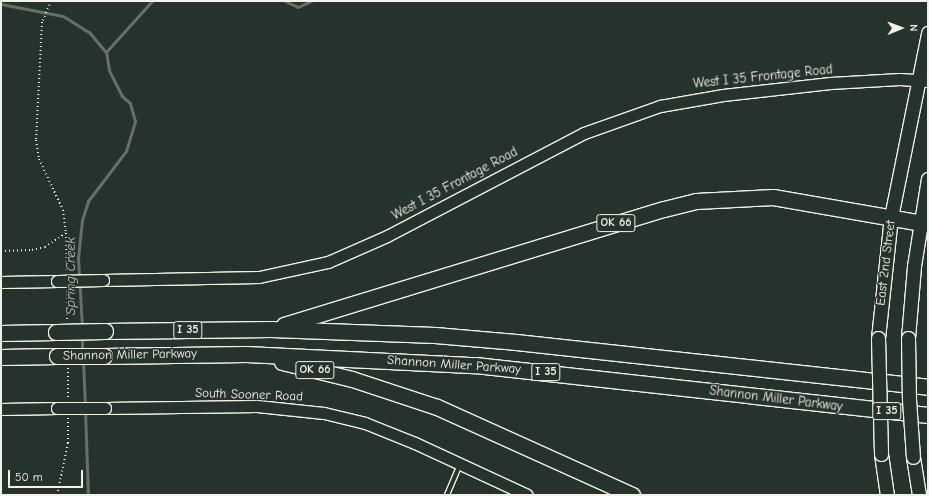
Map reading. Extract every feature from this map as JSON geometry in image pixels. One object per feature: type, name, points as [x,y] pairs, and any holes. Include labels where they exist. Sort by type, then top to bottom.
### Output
[{"type":"highway","name":"OK 66","points":[[271,329],[664,208],[696,201],[773,197],[924,223]]},
{"type":"highway","name":"Shannon Miller Parkway","points":[[1,333],[61,329],[105,332],[271,329],[435,335],[516,342],[928,387]]},
{"type":"highway","name":"OK 66","points":[[246,354],[352,379],[437,407],[632,495]]},
{"type":"highway","name":"Shannon Miller Parkway","points":[[1,357],[62,360],[104,356],[246,354],[475,365],[928,415]]},
{"type":"main road","name":"East 2nd Street","points":[[887,495],[881,454],[878,338],[891,217],[923,80],[928,33]]},
{"type":"main road","points":[[919,495],[913,457],[909,399],[908,338],[924,223],[928,179]]},
{"type":"street","name":"West I 35 Frontage Road","points":[[1,282],[228,279],[293,271],[359,250],[544,152],[584,133],[653,108],[693,99],[830,83],[900,79],[923,80]]},
{"type":"street","name":"South Sooner Road","points":[[1,409],[256,406],[317,412],[365,423],[527,495]]},
{"type":"lane","points":[[447,495],[460,464]]},
{"type":"path","points":[[51,1],[42,22],[36,140],[39,159],[63,210],[66,233],[62,280]]},
{"type":"path","points":[[1,251],[32,250],[45,247],[66,233]]},
{"type":"path","points":[[61,329],[67,287]]},
{"type":"path","points":[[62,360],[68,404]]},
{"type":"path","points":[[57,495],[68,443],[68,412]]},
{"type":"waterway","name":"Spring Creek","points":[[106,52],[152,1]]},
{"type":"waterway","name":"Spring Creek","points":[[285,1],[298,7],[311,1]]},
{"type":"waterway","points":[[1,4],[63,16],[89,32],[106,52]]},
{"type":"waterway","name":"Spring Creek","points":[[82,327],[78,258],[82,220],[88,201],[126,151],[135,121],[130,103],[122,96],[109,70],[106,52]]},
{"type":"waterway","name":"Spring Creek","points":[[82,337],[82,351]]},
{"type":"waterway","name":"Spring Creek","points":[[83,360],[85,405]]},
{"type":"waterway","name":"Spring Creek","points":[[85,410],[88,495]]}]
